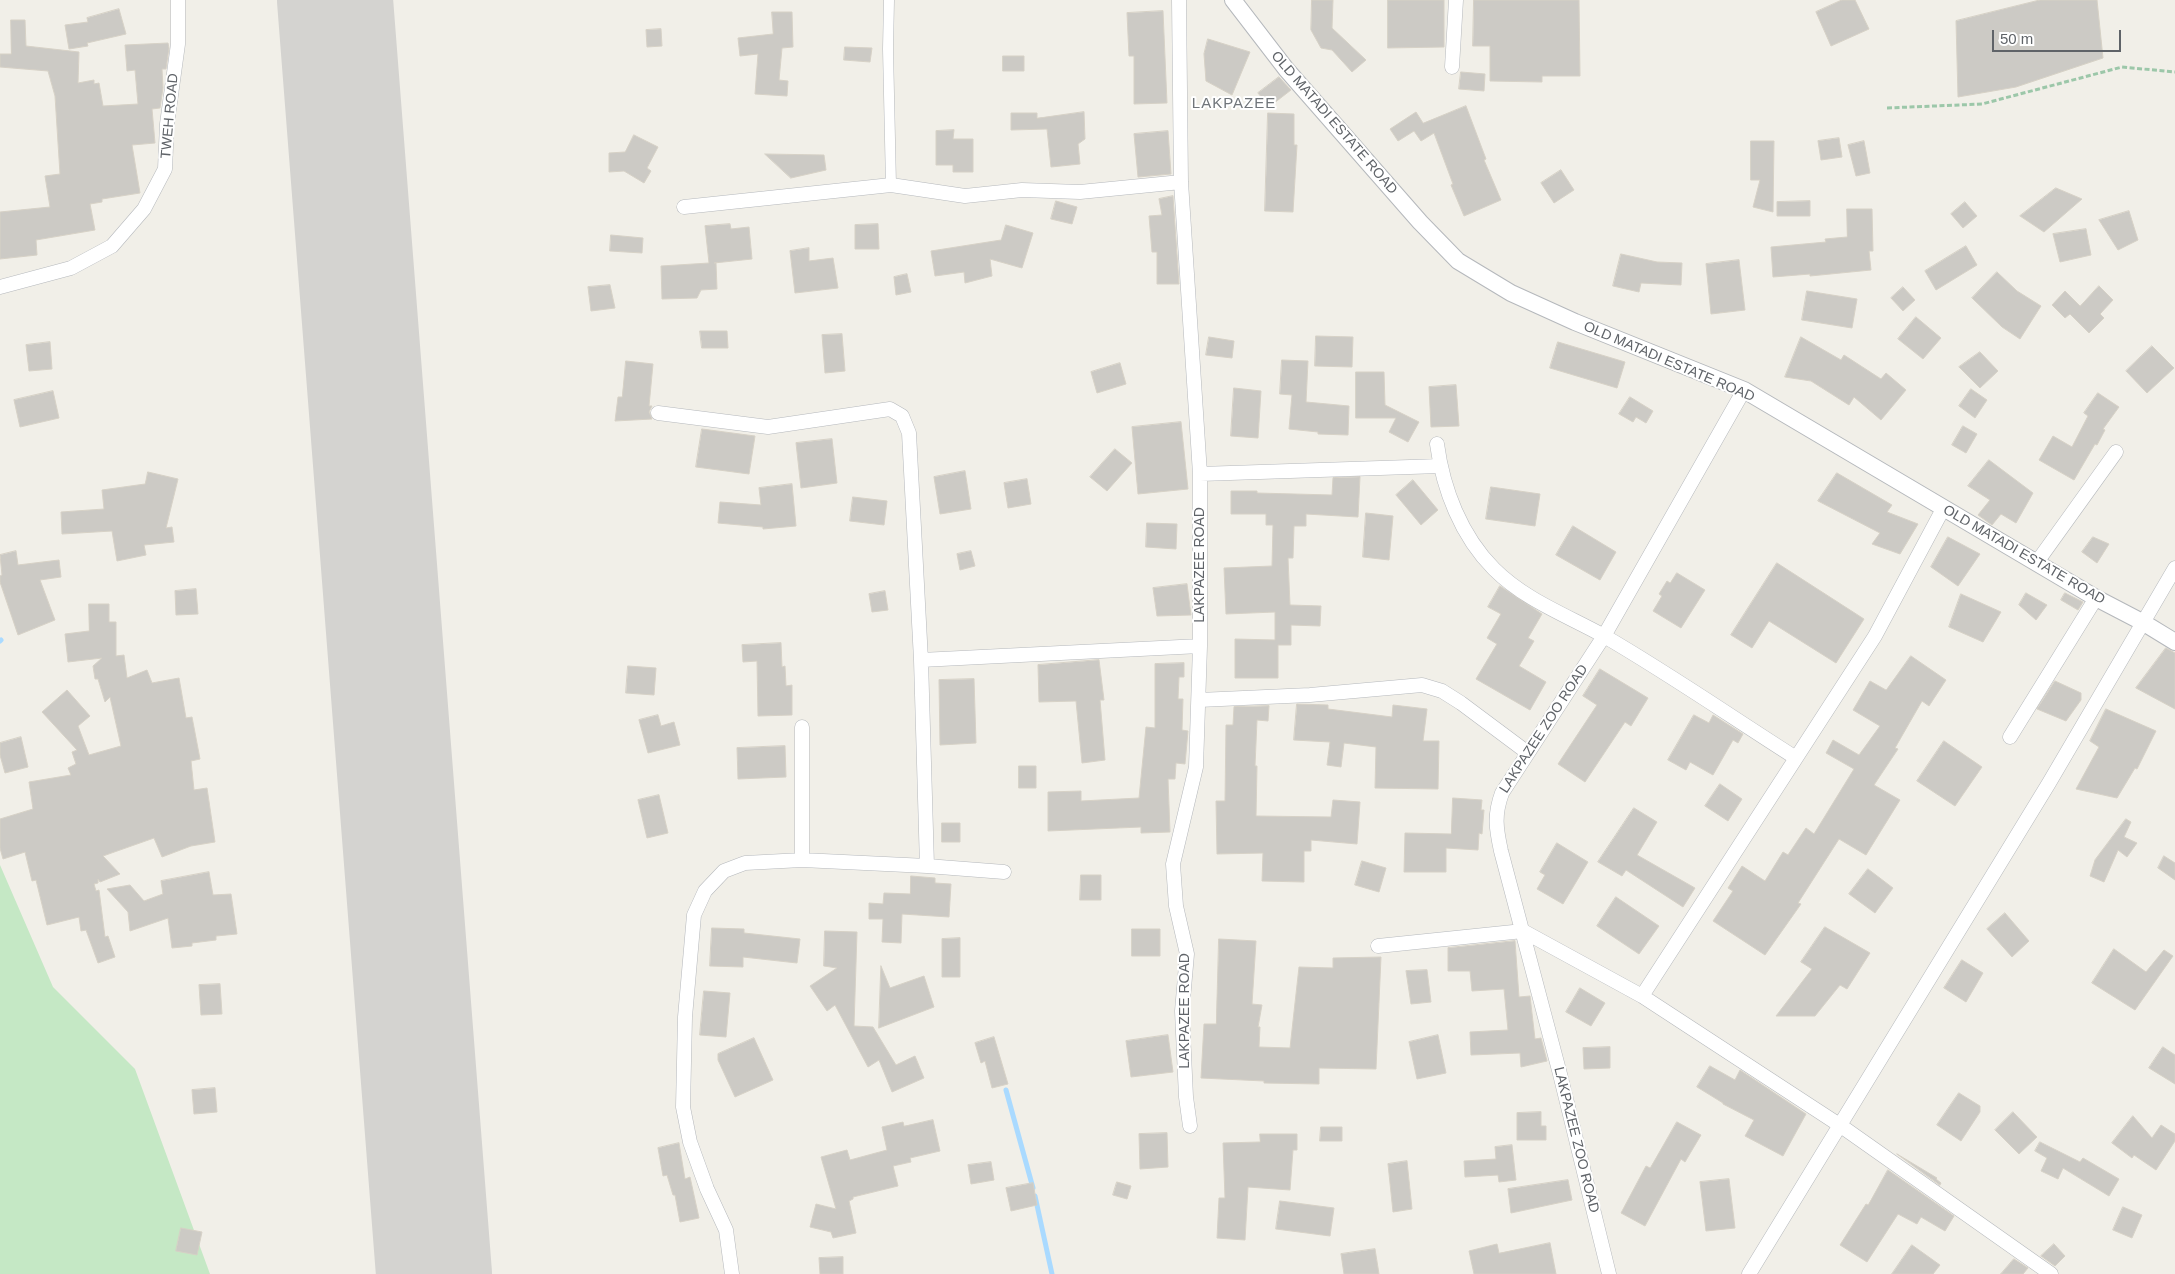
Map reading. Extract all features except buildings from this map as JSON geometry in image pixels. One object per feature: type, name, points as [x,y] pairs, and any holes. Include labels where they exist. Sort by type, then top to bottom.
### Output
[{"type":"street","name":"TWEH ROAD","points":[[0,287],[71,268],[112,246],[144,209],[165,169],[167,124],[178,44],[178,0]]},
{"type":"street","points":[[889,0],[891,185]]},
{"type":"street","name":"LAKPAZEE ROAD","points":[[1179,0],[1181,182],[1200,474],[1200,646],[1196,767],[1173,864],[1176,906],[1187,954],[1182,1011],[1186,1097],[1190,1126]]},
{"type":"street","name":"OLD MATADI ESTATE ROAD","points":[[1233,0],[1286,69],[1420,222],[1458,261],[1511,292],[1574,322],[1744,390],[1943,509],[2175,642]]},
{"type":"street","points":[[1452,67],[1456,0]]},
{"type":"street","points":[[684,207],[891,185],[965,196],[1022,190],[1080,192],[1181,182]]},
{"type":"street","name":"LAKPAZEE ZOO ROAD","points":[[1609,1274],[1496,830],[1496,809],[1502,793],[1604,636],[1744,390]]},
{"type":"street","points":[[658,413],[768,427],[890,409],[902,416],[909,433],[921,660],[927,866]]},
{"type":"street","points":[[1437,444],[1440,466],[1452,507],[1476,548],[1493,569],[1515,588],[1541,604],[1604,636],[1796,758]]},
{"type":"street","points":[[2037,562],[2116,452]]},
{"type":"street","points":[[1200,474],[1440,466]]},
{"type":"street","points":[[1642,996],[1875,636],[1943,509]]},
{"type":"street","points":[[1749,1274],[2049,784],[2175,568]]},
{"type":"street","points":[[2010,737],[2096,598]]},
{"type":"street","points":[[921,660],[1200,646]]},
{"type":"street","points":[[1199,700],[1310,696],[1422,685],[1442,691],[1455,699],[1528,753]]},
{"type":"street","points":[[802,727],[802,860]]},
{"type":"street","points":[[732,1274],[726,1230],[706,1189],[690,1142],[683,1107],[685,1017],[694,915],[705,891],[724,872],[745,863],[802,860],[1004,872]]},
{"type":"street","points":[[1378,946],[1523,931],[1642,996],[1841,1126],[2051,1274]]},
{"type":"path","points":[[1887,108],[1982,104],[2122,66],[2175,72]]},
{"type":"green space","points":[[0,865],[53,987],[135,1069],[210,1274],[0,1274]]},
{"type":"waterway","points":[[1006,1090],[1033,1188]]},
{"type":"waterway","points":[[1035,1196],[1052,1274]]},
{"type":"runway","points":[[335,0],[434,1274]]},
{"type":"district","name":"LAKPAZEE","points":[[1234,104]]}]
